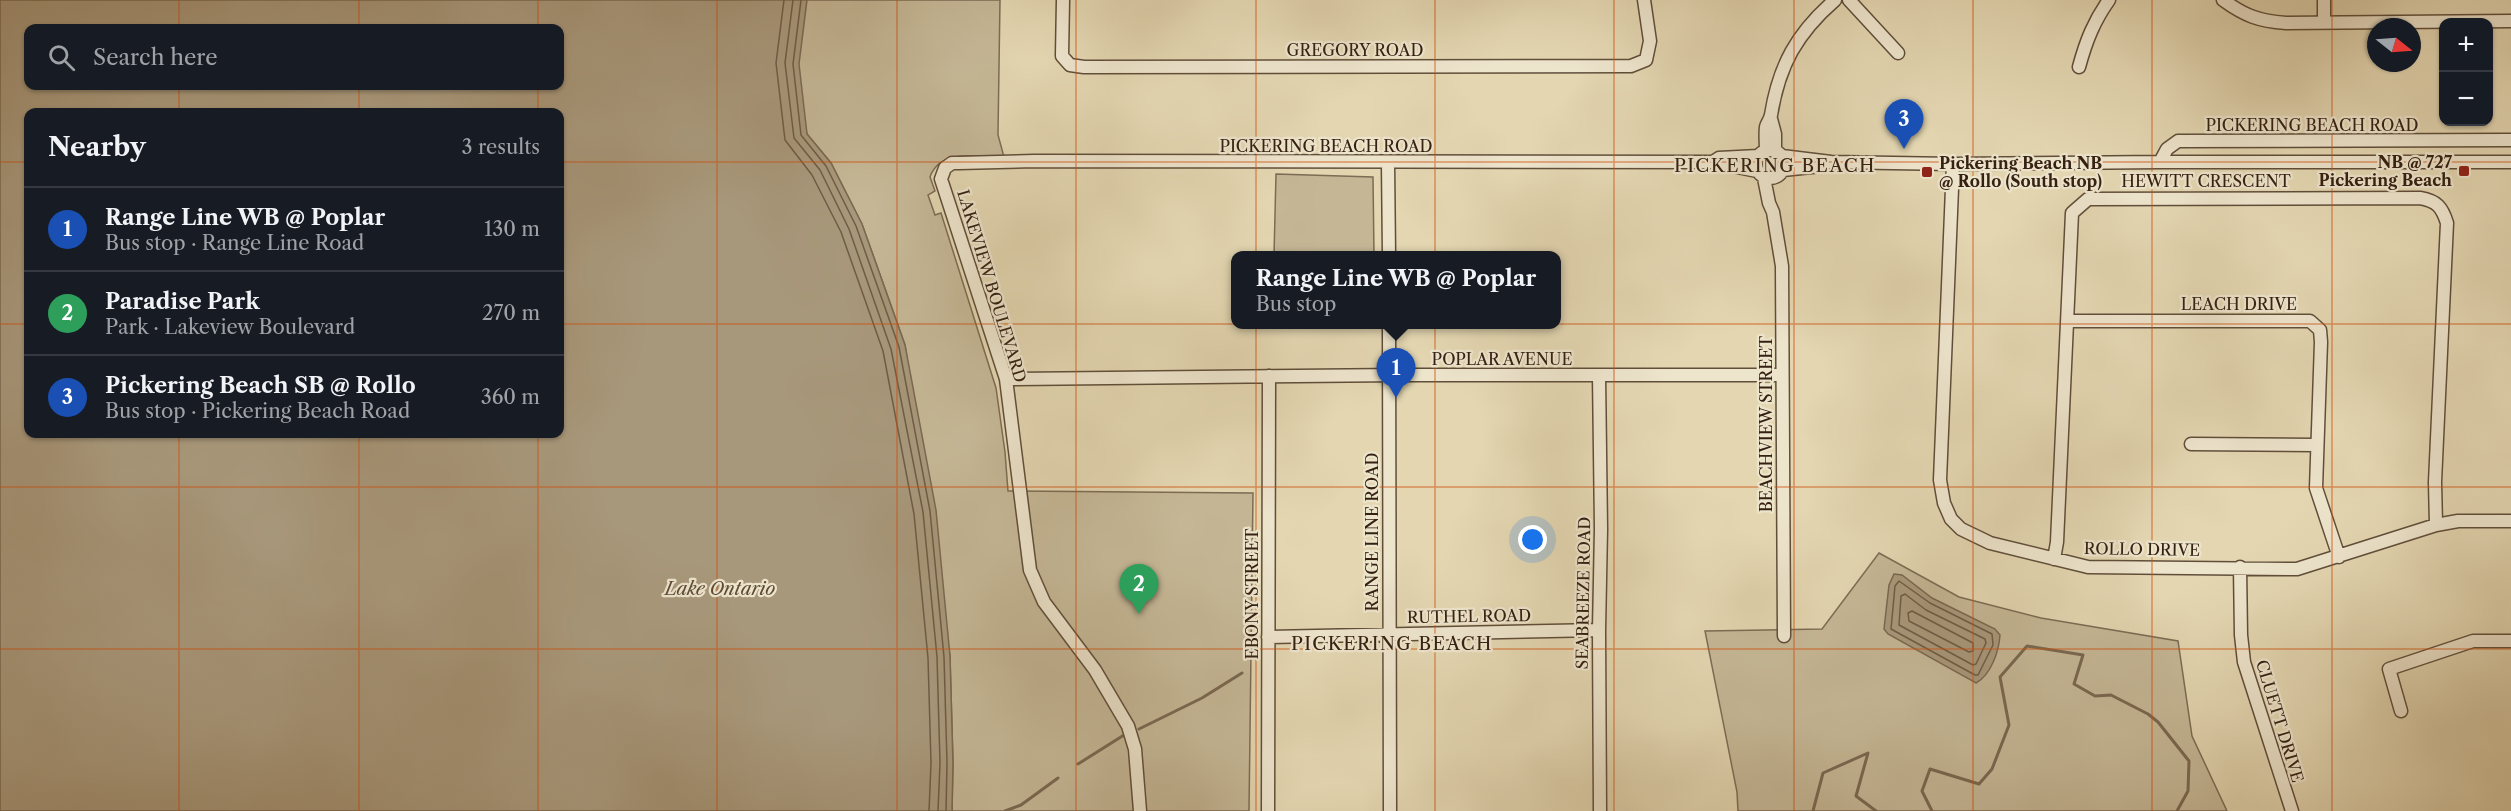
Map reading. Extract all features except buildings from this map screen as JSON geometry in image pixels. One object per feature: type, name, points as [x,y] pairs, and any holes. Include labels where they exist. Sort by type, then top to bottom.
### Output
[{"type":"street","name":"GREGORY ROAD","points":[[1063,0],[1062,56],[1070,65],[1142,67],[1630,66],[1646,60],[1650,41],[1644,0]]},
{"type":"street","points":[[1770,174],[1770,154],[1775,134],[1771,119],[1780,75],[1792,49],[1813,19],[1834,0]]},
{"type":"street","points":[[1849,0],[1898,53]]},
{"type":"street","points":[[2079,67],[2095,20],[2109,0]]},
{"type":"street","points":[[2223,0],[2239,12],[2261,21],[2324,23],[2511,21]]},
{"type":"street","points":[[2324,0],[2324,23]]},
{"type":"street","name":"PICKERING BEACH ROAD","points":[[2160,162],[2167,149],[2178,141],[2511,140]]},
{"type":"street","points":[[1770,154],[1756,162],[1770,174]]},
{"type":"street","name":"PICKERING BEACH ROAD","points":[[1712,162],[1719,158],[1770,154],[1830,162],[1953,165],[2160,162],[2511,162]]},
{"type":"street","name":"PICKERING BEACH ROAD","points":[[942,171],[952,163],[991,162],[1712,162],[1770,174],[1824,166],[1830,162]]},
{"type":"street","points":[[1388,163],[1389,251]]},
{"type":"street","name":"ROLLO DRIVE","points":[[1953,165],[1940,480],[1944,503],[1950,519],[1961,529],[1990,543],[2088,567],[2297,569],[2436,525],[2458,521],[2511,521]]},
{"type":"street","name":"LAKEVIEW BOULEVARD","points":[[942,171],[941,179],[1006,380],[1030,570],[1036,588],[1052,615],[1095,670],[1128,726],[1136,758],[1140,811]]},
{"type":"street","name":"BEACHVIEW STREET","points":[[1770,174],[1773,212],[1782,266],[1784,636]]},
{"type":"street","name":"HEWITT CRESCENT","points":[[2054,559],[2057,542],[2072,213],[2088,198],[2408,198],[2432,200],[2442,208],[2447,224],[2435,482],[2436,525]]},
{"type":"street","name":"LEACH DRIVE","points":[[2067,321],[2310,321],[2320,330],[2321,342],[2316,488],[2339,557]]},
{"type":"street","name":"RANGE LINE ROAD","points":[[1389,329],[1390,811]]},
{"type":"street","name":"SEABREEZE ROAD","points":[[1599,375],[1600,811]]},
{"type":"street","name":"POPLAR AVENUE","points":[[1006,380],[1269,376],[1781,375]]},
{"type":"street","name":"EBONY STREET","points":[[1268,811],[1269,376]]},
{"type":"street","points":[[2191,444],[2316,445]]},
{"type":"street","name":"CLUETT DRIVE","points":[[2240,567],[2244,662],[2292,811]]},
{"type":"street","name":"RUTHEL ROAD","points":[[1268,637],[1599,630]]},
{"type":"street","points":[[2401,711],[2389,669],[2473,641],[2511,641]]},
{"type":"shaded area","points":[[803,0],[1000,0],[998,135],[1004,157],[961,156],[942,162],[930,177],[935,191],[928,195],[935,215],[941,213],[996,388],[1008,491],[1253,493],[1249,811],[952,811],[950,656],[905,345],[862,224],[831,163],[807,134],[792,78]]},
{"type":"shaded area","points":[[1276,174],[1373,177],[1374,251],[1274,251]]},
{"type":"shaded area","points":[[1879,553],[1959,597],[2041,618],[2178,641],[2192,736],[2227,811],[1738,811],[1737,792],[1705,631],[1822,629]]},
{"type":"water","name":"Lake Ontario","points":[[0,0],[807,0],[799,64],[807,134],[831,163],[862,224],[905,345],[936,510],[950,656],[952,811],[0,811]]},
{"type":"water","points":[[1894,574],[1902,575],[1932,598],[1995,629],[2000,635],[1993,662],[1986,674],[1976,683],[1888,634],[1884,629],[1889,585]]},
{"type":"waterway","points":[[1932,811],[1922,791],[1930,769],[1979,784],[1992,769],[2009,725],[2000,677],[2027,646],[2083,655],[2074,684],[2095,696],[2111,695],[2148,714],[2158,722],[2189,761],[2188,791],[2177,811]]},
{"type":"waterway","points":[[1139,729],[1202,698],[1242,673]]},
{"type":"waterway","points":[[1078,764],[1124,735]]},
{"type":"waterway","points":[[1813,811],[1823,773],[1868,753],[1856,796],[1876,811]]},
{"type":"waterway","points":[[1005,811],[1021,805],[1058,778]]},
{"type":"place","name":"Pickering Beach SB @ Rollo","points":[[1904,149]]},
{"type":"place","name":"NB @ 727 Pickering Beach","points":[[2464,171]]},
{"type":"place","name":"Pickering Beach NB @ Rollo (South stop)","points":[[1927,172]]},
{"type":"place","name":"Range Line WB @ Poplar","points":[[1396,398]]},
{"type":"place","name":"Paradise Park","points":[[1139,614]]},
{"type":"district","name":"PICKERING BEACH","points":[[1775,166]]},
{"type":"district","name":"PICKERING BEACH","points":[[1392,644]]}]
